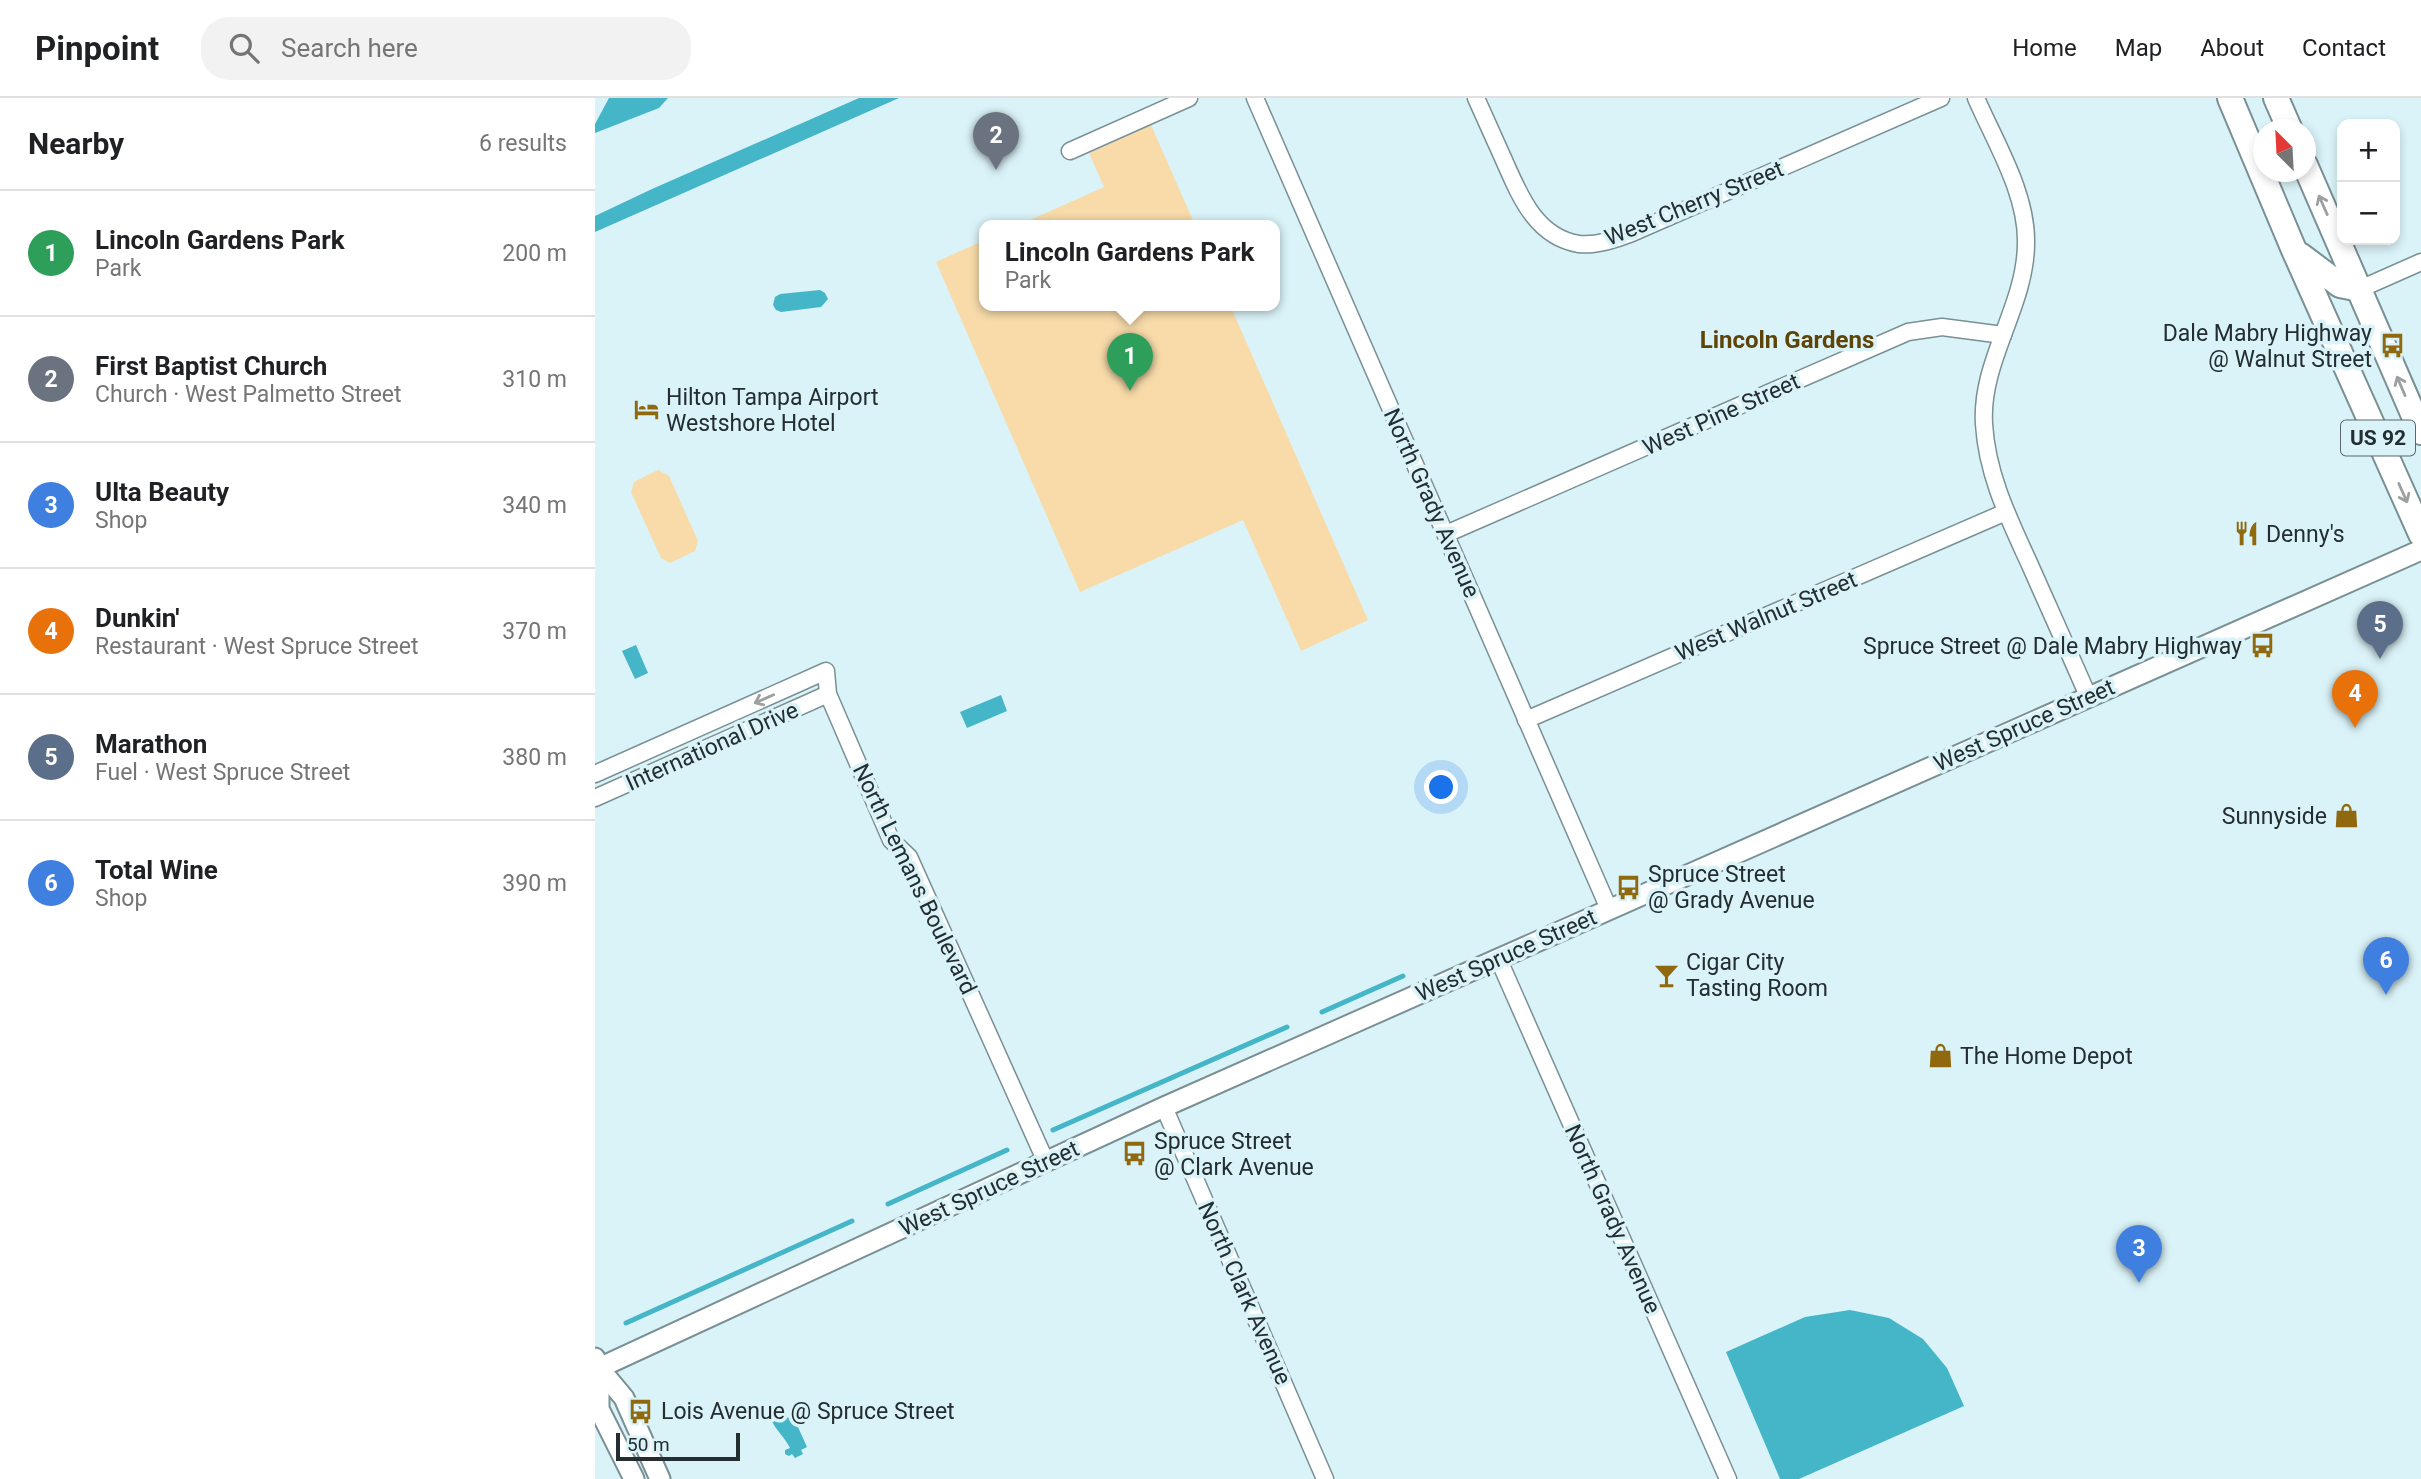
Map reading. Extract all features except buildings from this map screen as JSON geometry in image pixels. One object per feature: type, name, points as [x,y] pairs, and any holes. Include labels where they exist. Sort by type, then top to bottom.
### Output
[{"type":"main road","name":"US 92","points":[[2230,98],[2294,250],[2421,534]]},
{"type":"main road","points":[[2276,98],[2285,119]]},
{"type":"main road","name":"US 92","points":[[2313,182],[2421,432]]},
{"type":"main road","points":[[2294,250],[2326,277],[2340,285],[2360,289]]},
{"type":"street","points":[[1070,151],[1189,98]]},
{"type":"street","name":"North Grady Avenue","points":[[1255,98],[1609,909]]},
{"type":"street","name":"West Cherry Street","points":[[1476,98],[1521,199],[1534,218],[1547,231],[1580,244],[1605,242],[1632,233],[1941,98]]},
{"type":"street","points":[[1976,98],[2013,183],[2026,242],[2023,273],[1985,393],[1984,421],[1990,468],[2006,512],[2088,696]]},
{"type":"street","points":[[2360,289],[2421,262]]},
{"type":"street","name":"West Pine Street","points":[[1445,534],[1908,332],[1941,327],[2003,335]]},
{"type":"street","name":"West Walnut Street","points":[[1526,720],[2006,512]]},
{"type":"street","name":"West Spruce Street","points":[[596,1365],[1164,1107],[2421,550]]},
{"type":"street","name":"North Lemans Boulevard","points":[[826,671],[828,694],[891,840],[909,858],[1046,1162]]},
{"type":"street","name":"International Drive","points":[[595,774],[826,671]]},
{"type":"street","name":"International Drive","points":[[595,798],[828,694]]},
{"type":"street","points":[[704,726],[713,746]]},
{"type":"street","name":"North Grady Avenue","points":[[1499,958],[1728,1479]]},
{"type":"street","name":"North Clark Avenue","points":[[1164,1107],[1325,1479]]},
{"type":"street","points":[[596,1365],[599,1409],[633,1479]]},
{"type":"street","points":[[596,1365],[624,1398],[660,1479]]},
{"type":"shaded area","points":[[1151,125],[1193,220],[1030,220],[1104,187],[1089,153]]},
{"type":"shaded area","points":[[979,243],[979,311],[1233,311],[1368,620],[1301,651],[1243,520],[1080,592],[936,262]]},
{"type":"shaded area","points":[[658,470],[669,476],[698,541],[695,551],[670,563],[661,558],[631,492],[634,482]]},
{"type":"water","points":[[609,98],[668,98],[659,108],[595,133],[595,124]]},
{"type":"water","points":[[859,98],[899,98],[595,232],[595,216]]},
{"type":"water","points":[[820,290],[828,299],[821,307],[781,312],[773,305],[775,297],[780,294]]},
{"type":"water","points":[[636,645],[648,673],[635,679],[622,651]]},
{"type":"water","points":[[1001,695],[1007,711],[967,728],[960,712]]},
{"type":"water","points":[[1850,1310],[1889,1318],[1923,1339],[1947,1368],[1964,1406],[1799,1479],[1780,1479],[1726,1352],[1805,1317]]},
{"type":"water","points":[[785,1413],[788,1418],[793,1416],[807,1447],[801,1450],[803,1454],[795,1458],[792,1454],[785,1454],[785,1450],[790,1448],[771,1419]]},
{"type":"waterway","points":[[1322,1012],[1403,976]]},
{"type":"waterway","points":[[1053,1130],[1287,1027]]},
{"type":"waterway","points":[[888,1204],[1007,1150]]},
{"type":"waterway","points":[[626,1323],[852,1221]]},
{"type":"place","name":"First Baptist Church","points":[[996,170]]},
{"type":"place","name":"Dale Mabry Highway @ Walnut Street","points":[[2392,346]]},
{"type":"place","name":"Lincoln Gardens Park","points":[[1130,391]]},
{"type":"place","name":"Hilton Tampa Airport Westshore Hotel","points":[[646,410]]},
{"type":"place","name":"Denny's","points":[[2246,534]]},
{"type":"place","name":"Spruce Street @ Dale Mabry Highway","points":[[2262,646]]},
{"type":"place","name":"Marathon","points":[[2380,659]]},
{"type":"place","name":"Dunkin'","points":[[2355,728]]},
{"type":"place","name":"Sunnyside","points":[[2347,816]]},
{"type":"place","name":"Spruce Street @ Grady Avenue","points":[[1628,887]]},
{"type":"place","name":"Cigar City Tasting Room","points":[[1666,975]]},
{"type":"place","name":"Total Wine","points":[[2386,995]]},
{"type":"place","name":"The Home Depot","points":[[1940,1056]]},
{"type":"place","name":"Spruce Street @ Clark Avenue","points":[[1134,1154]]},
{"type":"place","name":"Ulta Beauty","points":[[2139,1283]]},
{"type":"place","name":"Lois Avenue @ Spruce Street","points":[[641,1411]]},
{"type":"district","name":"Lincoln Gardens","points":[[1787,340]]}]
